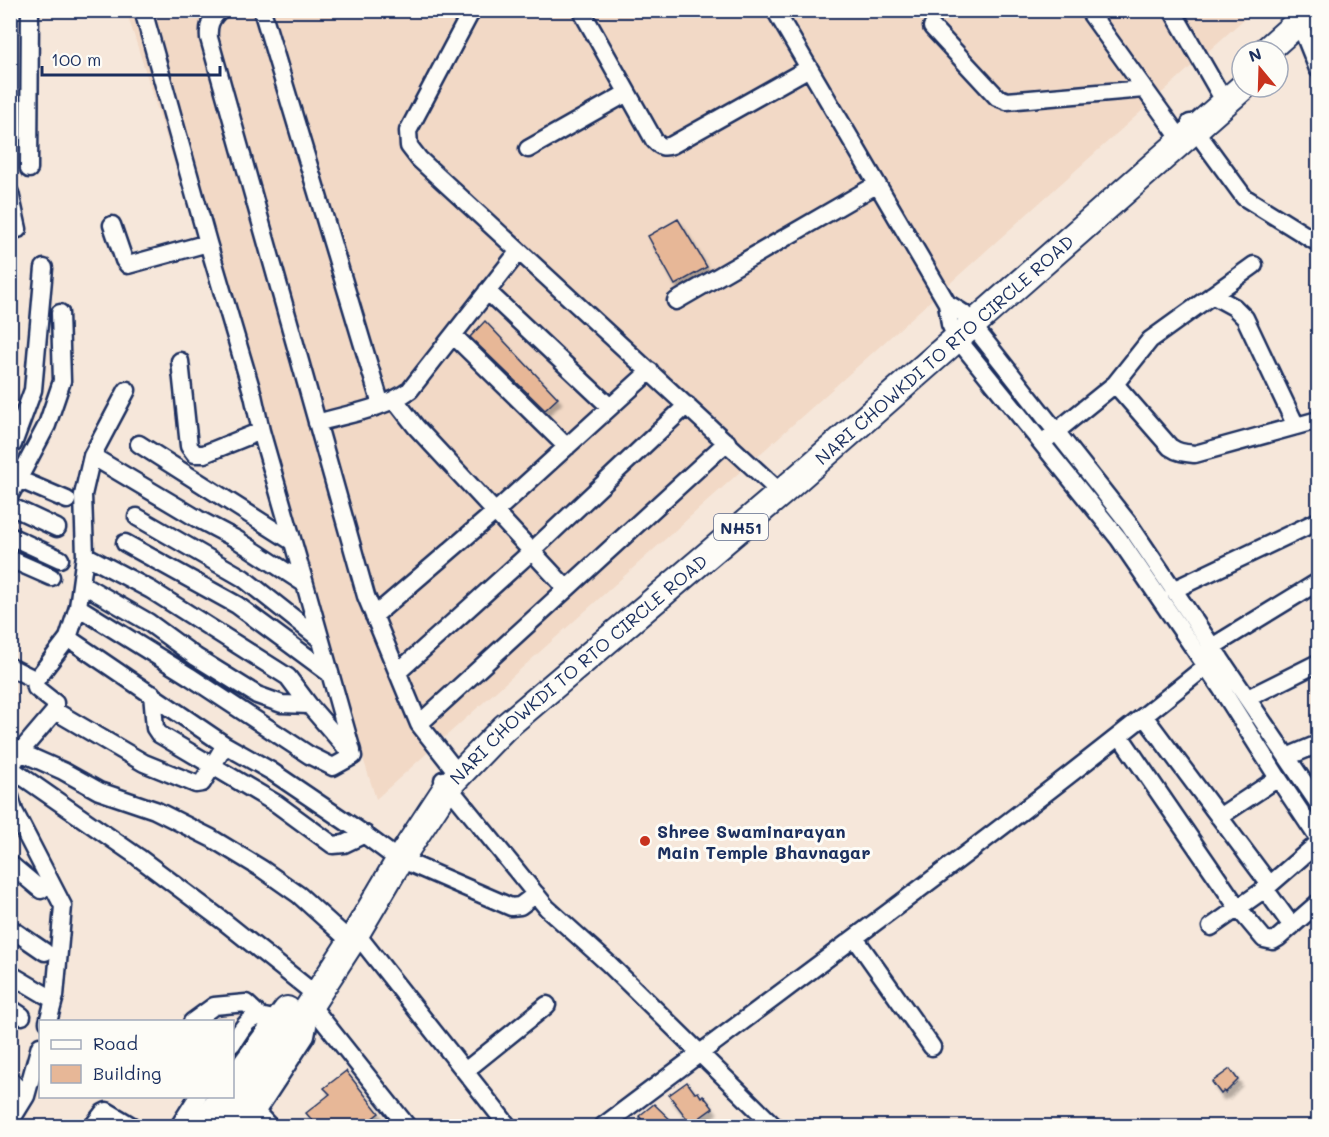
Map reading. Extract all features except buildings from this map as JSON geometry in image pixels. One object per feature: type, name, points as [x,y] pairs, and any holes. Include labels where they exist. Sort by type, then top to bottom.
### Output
[{"type":"highway","points":[[1279,39],[1312,10]]},
{"type":"highway","points":[[1290,46],[1311,28]]},
{"type":"highway","name":"NARI CHOWKDI TO RTO CIRCLE ROAD","points":[[297,1007],[348,935],[394,855],[450,776],[957,320],[1230,91]]},
{"type":"highway","name":"NH51","points":[[234,1082],[297,1007]]},
{"type":"highway","name":"NH51","points":[[232,1126],[297,1007]]},
{"type":"highway","points":[[202,1126],[223,1098]]},
{"type":"street","points":[[29,169],[30,10]]},
{"type":"street","points":[[143,10],[353,756]]},
{"type":"street","points":[[220,10],[208,26],[209,38],[363,585],[419,724],[450,776],[547,908],[609,964],[774,1126]]},
{"type":"street","points":[[262,10],[388,402],[416,427],[566,588]]},
{"type":"street","points":[[471,10],[408,131],[409,146],[419,159],[775,486]]},
{"type":"street","points":[[580,10],[659,146],[672,145],[809,68]]},
{"type":"street","points":[[775,10],[957,320],[1042,444],[1212,657],[1248,698],[1318,803]]},
{"type":"street","points":[[1088,10],[1143,89],[1244,197],[1318,243]]},
{"type":"street","points":[[1172,10],[1230,89]]},
{"type":"street","points":[[932,27],[997,97],[1007,101],[1143,89]]},
{"type":"street","points":[[1311,28],[1318,69]]},
{"type":"street","points":[[528,149],[627,93]]},
{"type":"street","points":[[676,301],[876,185]]},
{"type":"street","points":[[10,193],[18,229]]},
{"type":"street","points":[[112,225],[124,261],[128,265],[208,243]]},
{"type":"street","points":[[317,423],[388,402],[410,390],[519,251]]},
{"type":"street","points":[[1042,444],[1115,384],[1150,340],[1254,265]]},
{"type":"street","points":[[32,453],[12,444],[33,390],[44,268]]},
{"type":"street","points":[[487,291],[610,407]]},
{"type":"street","points":[[1212,295],[1234,307],[1245,318],[1296,426]]},
{"type":"street","points":[[10,495],[17,474],[32,453],[46,425],[62,381],[60,313]]},
{"type":"street","points":[[957,320],[1056,432],[1129,524],[1173,590],[1212,657],[1221,688],[1317,836],[1267,887],[1211,927]]},
{"type":"street","points":[[453,335],[567,447]]},
{"type":"street","points":[[180,361],[189,447],[195,454],[204,454],[261,431]]},
{"type":"street","points":[[374,616],[495,512],[650,371]]},
{"type":"street","points":[[1115,384],[1170,447],[1177,452],[1195,453],[1318,420]]},
{"type":"street","points":[[36,684],[68,638],[78,608],[86,555],[83,495],[92,456],[127,390]]},
{"type":"street","points":[[398,672],[532,551],[687,405]]},
{"type":"street","points":[[419,724],[727,442]]},
{"type":"street","points":[[139,444],[293,542]]},
{"type":"street","points":[[92,456],[236,539],[305,584]]},
{"type":"street","points":[[17,474],[67,500]]},
{"type":"street","points":[[10,506],[57,528]]},
{"type":"street","points":[[137,517],[239,576],[320,639]]},
{"type":"street","points":[[1173,590],[1318,521]]},
{"type":"street","points":[[10,536],[60,560]]},
{"type":"street","points":[[125,543],[237,605],[329,673]]},
{"type":"street","points":[[86,555],[151,590],[288,676],[309,705],[353,756]]},
{"type":"street","points":[[10,559],[51,577]]},
{"type":"street","points":[[603,1126],[1120,736],[1212,657],[1318,582]]},
{"type":"street","points":[[82,584],[148,622],[196,657],[257,695],[282,704],[309,705]]},
{"type":"street","points":[[78,608],[189,676],[309,755],[333,767],[353,756]]},
{"type":"street","points":[[68,638],[225,745],[271,771],[394,855],[511,908],[520,906],[536,894]]},
{"type":"street","points":[[1248,698],[1318,663]]},
{"type":"street","points":[[10,667],[36,684],[55,707],[144,763],[196,784],[202,783],[225,745]]},
{"type":"street","points":[[152,694],[157,731],[282,807],[333,845],[344,844],[365,834]]},
{"type":"street","points":[[55,707],[20,752],[11,768],[147,864],[297,1007],[407,1126]]},
{"type":"street","points":[[1144,716],[1219,817],[1292,926]]},
{"type":"street","points":[[1120,736],[1238,908],[1268,941],[1278,938],[1318,903]]},
{"type":"street","points":[[1287,757],[1318,744]]},
{"type":"street","points":[[20,752],[63,771],[99,791],[155,810],[211,838],[299,895],[348,935],[465,1071],[508,1126]]},
{"type":"street","points":[[1219,817],[1278,778]]},
{"type":"street","points":[[12,808],[63,906],[54,1000],[49,1020]]},
{"type":"street","points":[[10,864],[41,890]]},
{"type":"street","points":[[10,928],[45,952]]},
{"type":"street","points":[[855,938],[932,1047]]},
{"type":"street","points":[[10,974],[54,1000]]},
{"type":"street","points":[[195,1020],[214,1006],[246,1003],[297,1007]]},
{"type":"street","points":[[465,1071],[547,1005]]},
{"type":"street","points":[[234,1041],[252,1018],[297,1007]]},
{"type":"street","points":[[247,1126],[306,1036],[308,1026],[297,1007]]},
{"type":"street","points":[[12,1117],[26,1095],[39,1050]]},
{"type":"street","points":[[10,1080],[26,1095]]},
{"type":"street","points":[[179,1126],[197,1098]]},
{"type":"street","points":[[93,1126],[107,1111],[132,1126]]},
{"type":"street","points":[[256,1112],[269,1126]]},
{"type":"shaded area","points":[[126,10],[1253,11],[376,799]]},
{"type":"place","name":"Shree Swaminarayan Main Temple Bhavnagar","points":[[645,841]]}]
